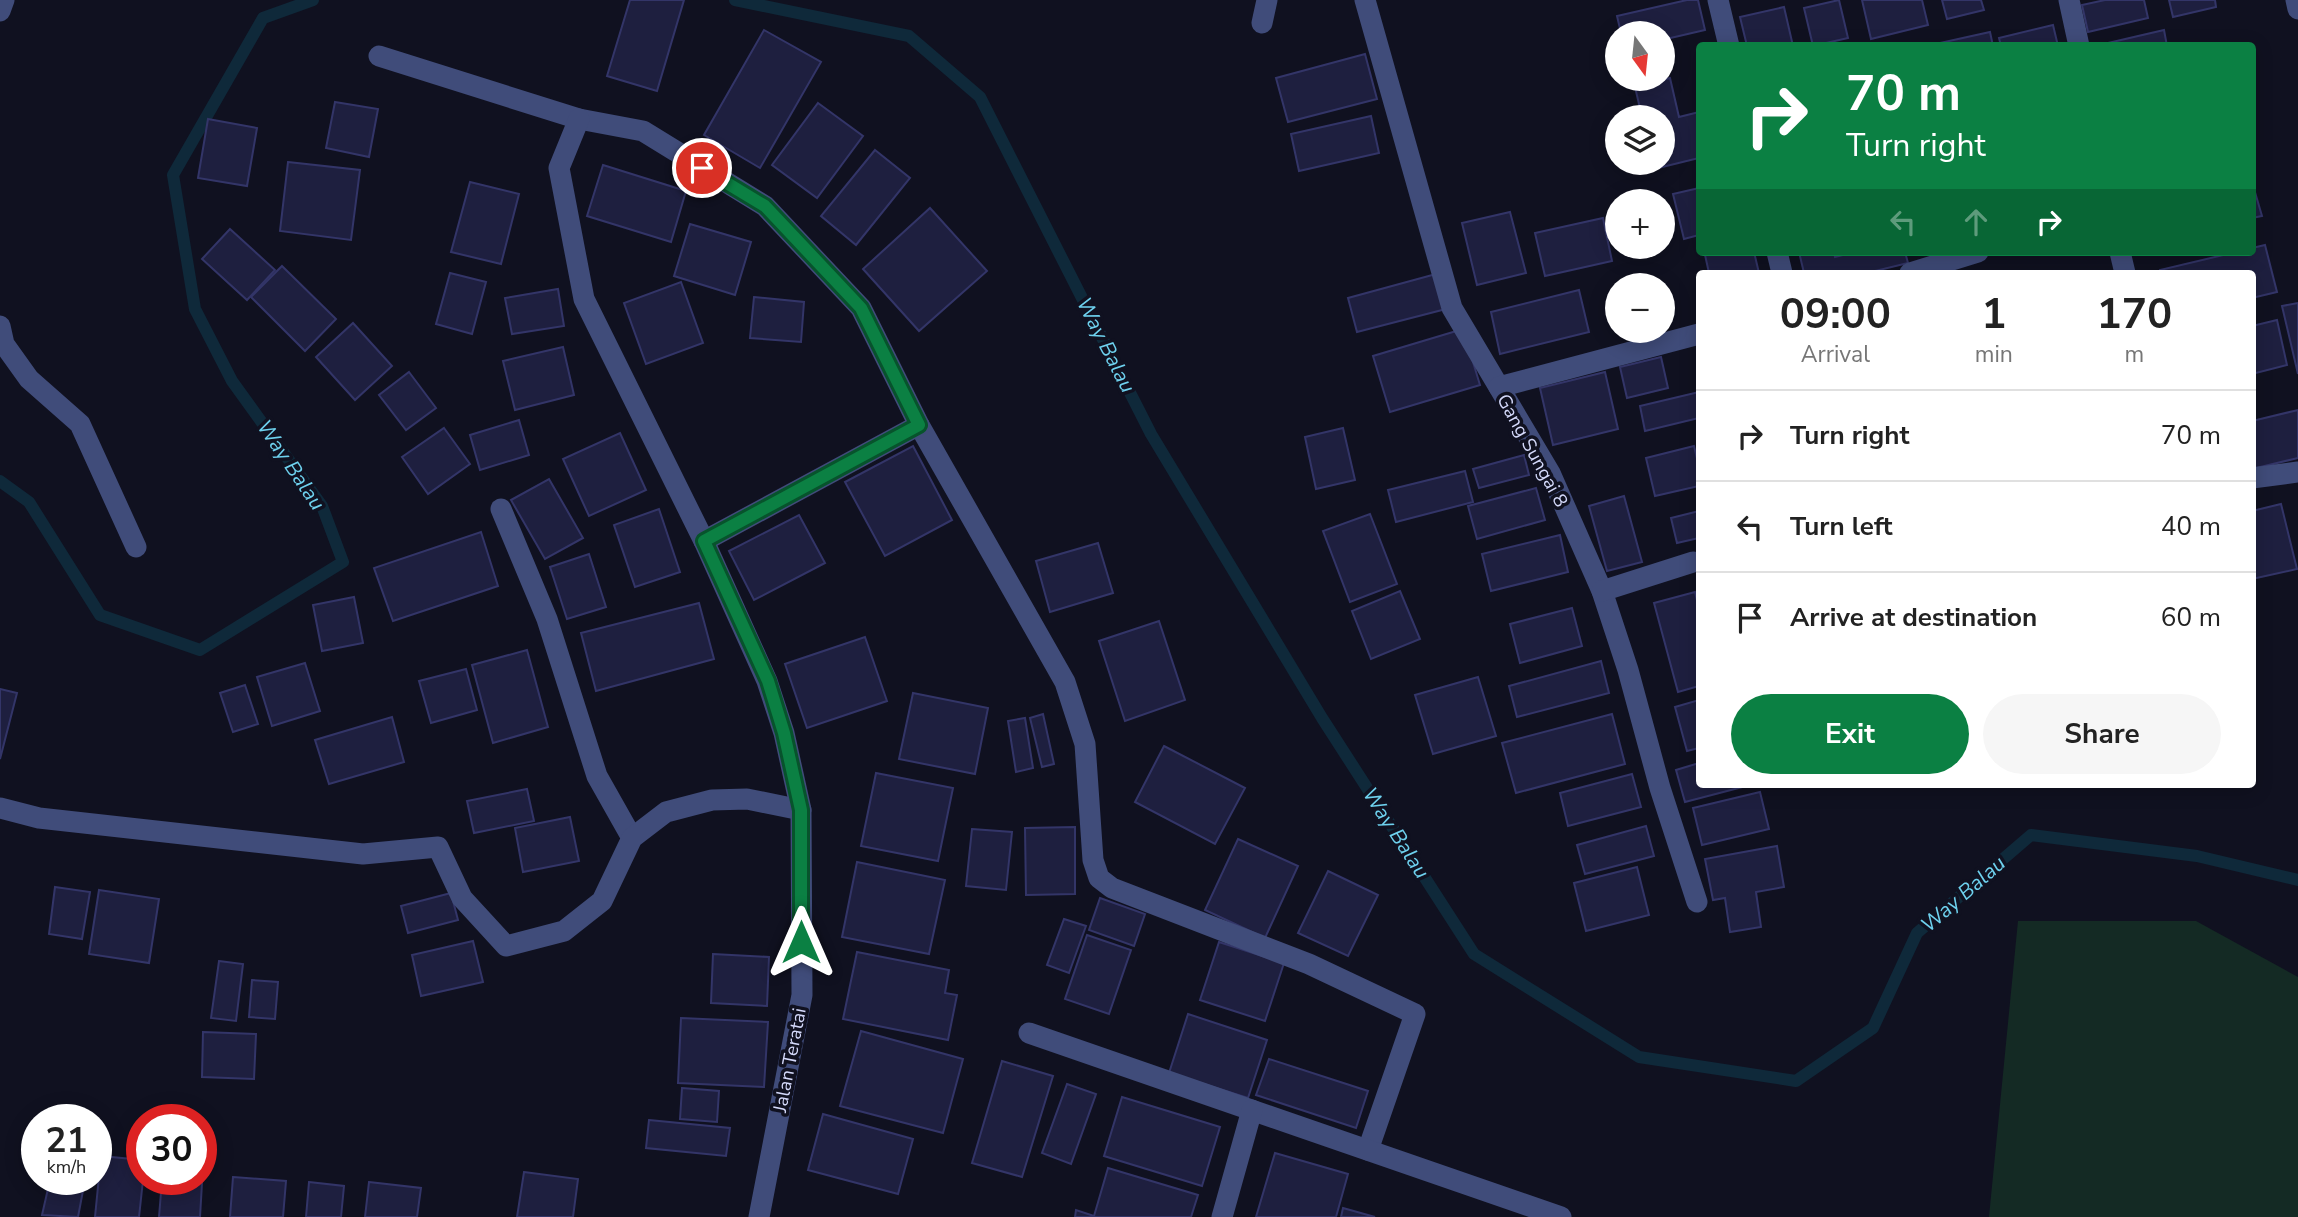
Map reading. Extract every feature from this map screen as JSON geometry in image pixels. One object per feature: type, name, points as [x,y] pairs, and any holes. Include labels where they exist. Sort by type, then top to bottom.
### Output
[{"type":"street","points":[[0,11],[4,0]]},
{"type":"street","points":[[1262,23],[1267,0]]},
{"type":"street","name":"Gang Sungai 8","points":[[1366,0],[1452,308],[1550,473],[1602,591],[1629,670],[1660,788],[1697,902]]},
{"type":"street","points":[[1718,0],[1727,42]]},
{"type":"street","points":[[2069,0],[2077,42]]},
{"type":"street","points":[[2296,0],[2298,9]]},
{"type":"street","points":[[379,56],[579,119],[643,131],[765,206],[861,308],[919,425],[1065,682],[1085,744],[1093,860],[1099,878],[1112,888],[1309,964],[1415,1014],[1368,1150]]},
{"type":"street","name":"Jalan Teratai","points":[[579,119],[559,168],[584,299],[704,541],[768,681],[784,733],[801,810],[802,995],[759,1217]]},
{"type":"street","points":[[1920,270],[1965,256]]},
{"type":"street","points":[[0,326],[4,344],[29,379],[80,424],[136,547]]},
{"type":"street","points":[[1499,387],[1696,335]]},
{"type":"street","points":[[704,541],[919,425]]},
{"type":"street","points":[[2256,477],[2298,472]]},
{"type":"street","points":[[500,509],[547,619],[597,776],[632,838]]},
{"type":"street","points":[[1602,591],[1693,562]]},
{"type":"street","points":[[0,808],[39,818],[363,854],[438,847],[462,898],[506,946],[564,931],[602,901],[632,838],[666,812],[712,800],[747,799],[801,810]]},
{"type":"street","points":[[1029,1033],[1561,1217]]},
{"type":"street","points":[[1222,1217],[1252,1110]]},
{"type":"green space","points":[[2018,921],[2196,921],[2298,977],[2298,1217],[1989,1217]]},
{"type":"building","points":[[630,0],[684,0],[657,91],[607,76]]},
{"type":"building","points":[[1687,0],[1698,0],[1705,30],[1675,37],[1675,21],[1618,21],[1617,16]]},
{"type":"building","points":[[1839,0],[1848,38],[1812,42],[1804,8]]},
{"type":"building","points":[[1862,0],[1922,0],[1928,25],[1871,39]]},
{"type":"building","points":[[1942,0],[1981,0],[1984,10],[1947,19]]},
{"type":"building","points":[[2105,0],[2144,0],[2148,18],[2088,32],[2082,5]]},
{"type":"building","points":[[2169,0],[2215,0],[2216,7],[2173,17]]},
{"type":"building","points":[[1784,7],[1792,42],[1746,42],[1740,17]]},
{"type":"building","points":[[2053,25],[2057,42],[2000,42],[1999,38]]},
{"type":"building","points":[[764,30],[821,62],[760,168],[704,135]]},
{"type":"building","points":[[2164,30],[2166,42],[2112,42]]},
{"type":"building","points":[[1990,32],[1992,42],[1945,42]]},
{"type":"building","points":[[1365,54],[1377,99],[1288,122],[1276,78]]},
{"type":"building","points":[[1636,91],[1673,91],[1679,117],[1696,113],[1696,159],[1675,164],[1675,105],[1639,105]]},
{"type":"building","points":[[335,102],[378,109],[369,157],[326,148]]},
{"type":"building","points":[[818,103],[863,136],[817,198],[772,165]]},
{"type":"building","points":[[1371,116],[1379,153],[1299,171],[1291,134]]},
{"type":"building","points":[[208,119],[257,128],[247,186],[198,178]]},
{"type":"building","points":[[875,150],[910,178],[856,245],[821,216]]},
{"type":"building","points":[[288,162],[360,170],[351,240],[280,231]]},
{"type":"building","points":[[603,165],[686,191],[671,242],[587,216]]},
{"type":"building","points":[[470,182],[519,194],[501,264],[451,252]]},
{"type":"building","points":[[1696,189],[1696,236],[1684,239],[1675,194]]},
{"type":"building","points":[[2256,196],[2262,216],[2256,217]]},
{"type":"building","points":[[930,208],[987,271],[919,331],[863,269]]},
{"type":"building","points":[[1510,212],[1526,273],[1477,285],[1462,223]]},
{"type":"building","points":[[1603,218],[1605,259],[1612,261],[1545,276],[1535,233]]},
{"type":"building","points":[[690,224],[751,242],[735,295],[674,276]]},
{"type":"building","points":[[230,229],[275,270],[247,300],[202,259]]},
{"type":"building","points":[[2265,245],[2277,292],[2256,297],[2256,270],[2160,270],[2219,256],[2256,256],[2256,247]]},
{"type":"building","points":[[1705,256],[1755,256],[1758,270],[1708,270]]},
{"type":"building","points":[[1800,256],[1906,256],[1908,263],[1879,270],[1803,270]]},
{"type":"building","points":[[282,266],[336,319],[305,351],[251,297]]},
{"type":"building","points":[[450,273],[486,282],[472,334],[436,324]]},
{"type":"building","points":[[1436,274],[1446,309],[1357,332],[1348,298]]},
{"type":"building","points":[[681,282],[703,343],[646,364],[624,303]]},
{"type":"building","points":[[558,289],[564,326],[512,334],[505,298]]},
{"type":"building","points":[[1579,290],[1589,332],[1500,354],[1491,312]]},
{"type":"building","points":[[754,297],[804,302],[801,342],[750,338]]},
{"type":"building","points":[[2298,303],[2298,374],[2282,306]]},
{"type":"building","points":[[2277,320],[2287,365],[2256,373],[2256,325]]},
{"type":"building","points":[[353,323],[392,366],[355,400],[316,357]]},
{"type":"building","points":[[1463,329],[1480,385],[1390,412],[1373,356]]},
{"type":"building","points":[[563,347],[574,395],[515,410],[503,361]]},
{"type":"building","points":[[1661,357],[1668,388],[1627,398],[1620,367]]},
{"type":"building","points":[[409,372],[436,408],[406,430],[379,395]]},
{"type":"building","points":[[1605,372],[1618,429],[1553,445],[1540,388]]},
{"type":"building","points":[[1696,393],[1696,419],[1645,431],[1640,406]]},
{"type":"building","points":[[2298,410],[2298,458],[2256,468],[2256,420]]},
{"type":"building","points":[[519,420],[529,455],[480,470],[470,435]]},
{"type":"building","points":[[444,428],[470,464],[428,494],[402,457]]},
{"type":"building","points":[[1343,428],[1355,480],[1316,489],[1305,437]]},
{"type":"building","points":[[620,433],[646,490],[589,516],[563,459]]},
{"type":"building","points":[[913,446],[952,520],[885,556],[845,482]]},
{"type":"building","points":[[1694,446],[1696,487],[1655,496],[1646,458]]},
{"type":"building","points":[[1524,455],[1529,475],[1479,488],[1473,469]]},
{"type":"building","points":[[1465,471],[1473,502],[1396,522],[1388,490]]},
{"type":"building","points":[[549,479],[583,538],[545,559],[511,500]]},
{"type":"building","points":[[1536,488],[1545,520],[1477,539],[1468,506]]},
{"type":"building","points":[[1624,496],[1642,562],[1607,571],[1589,506]]},
{"type":"building","points":[[2281,504],[2297,569],[2256,578],[2256,510]]},
{"type":"building","points":[[659,509],[680,572],[635,587],[614,525]]},
{"type":"building","points":[[1696,512],[1696,539],[1677,543],[1671,518]]},
{"type":"building","points":[[1370,514],[1397,584],[1350,602],[1323,531]]},
{"type":"building","points":[[799,515],[825,563],[754,600],[729,551]]},
{"type":"building","points":[[481,532],[498,586],[393,621],[374,568]]},
{"type":"building","points":[[1560,535],[1568,572],[1491,591],[1482,554]]},
{"type":"building","points":[[1098,543],[1113,593],[1050,612],[1036,561]]},
{"type":"building","points":[[589,554],[606,607],[567,619],[550,567]]},
{"type":"building","points":[[1400,591],[1420,639],[1371,659],[1352,611]]},
{"type":"building","points":[[1695,592],[1696,687],[1678,692],[1654,603]]},
{"type":"building","points":[[354,597],[363,643],[322,651],[313,605]]},
{"type":"building","points":[[699,603],[714,659],[596,691],[581,633]]},
{"type":"building","points":[[1572,608],[1582,646],[1520,663],[1510,624]]},
{"type":"building","points":[[1159,621],[1185,700],[1125,721],[1099,641]]},
{"type":"building","points":[[865,637],[887,701],[807,728],[785,664]]},
{"type":"building","points":[[527,650],[548,727],[493,743],[472,665]]},
{"type":"building","points":[[1601,661],[1609,693],[1517,717],[1509,686]]},
{"type":"building","points":[[305,663],[320,711],[272,726],[257,677]]},
{"type":"building","points":[[466,669],[477,710],[431,723],[419,681]]},
{"type":"building","points":[[1478,677],[1496,736],[1433,754],[1415,695]]},
{"type":"building","points":[[245,685],[258,724],[233,732],[220,693]]},
{"type":"building","points":[[0,689],[17,693],[0,759]]},
{"type":"building","points":[[913,693],[988,708],[975,774],[899,759]]},
{"type":"building","points":[[1696,701],[1696,749],[1687,751],[1675,707]]},
{"type":"building","points":[[1043,714],[1054,764],[1042,767],[1030,718]]},
{"type":"building","points":[[1612,714],[1625,764],[1516,793],[1502,743]]},
{"type":"building","points":[[392,717],[404,762],[329,784],[315,740]]},
{"type":"building","points":[[1025,718],[1033,768],[1016,772],[1008,721]]},
{"type":"building","points":[[1164,746],[1245,788],[1215,844],[1135,802]]},
{"type":"building","points":[[1696,764],[1696,788],[1739,788],[1685,802],[1676,770]]},
{"type":"building","points":[[876,773],[953,788],[938,861],[861,846]]},
{"type":"building","points":[[1632,774],[1641,807],[1568,826],[1560,793]]},
{"type":"building","points":[[527,789],[534,821],[474,833],[467,801]]},
{"type":"building","points":[[1760,792],[1769,829],[1702,845],[1693,808]]},
{"type":"building","points":[[570,817],[579,861],[523,872],[515,828]]},
{"type":"building","points":[[1646,826],[1654,856],[1585,874],[1577,845]]},
{"type":"building","points":[[1075,827],[1075,894],[1026,895],[1025,828]]},
{"type":"building","points":[[972,829],[1012,832],[1006,890],[966,886]]},
{"type":"building","points":[[1238,839],[1298,866],[1265,938],[1205,910]]},
{"type":"building","points":[[1777,846],[1784,887],[1756,892],[1761,927],[1730,932],[1725,898],[1713,900],[1705,859]]},
{"type":"building","points":[[857,862],[945,880],[929,954],[842,937]]},
{"type":"building","points":[[1637,867],[1649,915],[1586,931],[1574,883]]},
{"type":"building","points":[[1328,871],[1378,895],[1348,956],[1298,933]]},
{"type":"building","points":[[55,887],[90,892],[82,939],[49,934]]},
{"type":"building","points":[[99,890],[159,899],[149,963],[89,954]]},
{"type":"building","points":[[451,893],[458,920],[408,933],[401,906]]},
{"type":"building","points":[[1100,898],[1145,914],[1134,946],[1089,930]]},
{"type":"building","points":[[1064,919],[1086,926],[1069,973],[1047,965]]},
{"type":"building","points":[[1087,935],[1131,950],[1109,1014],[1065,999]]},
{"type":"building","points":[[473,941],[483,982],[421,996],[412,955]]},
{"type":"building","points":[[1219,942],[1284,963],[1265,1021],[1200,1000]]},
{"type":"building","points":[[857,952],[949,970],[945,993],[957,995],[948,1040],[843,1019]]},
{"type":"building","points":[[713,954],[769,957],[767,1006],[711,1003]]},
{"type":"building","points":[[219,961],[243,964],[236,1021],[211,1018]]},
{"type":"building","points":[[252,980],[278,982],[275,1019],[249,1017]]},
{"type":"building","points":[[1188,1014],[1267,1040],[1248,1098],[1169,1073]]},
{"type":"building","points":[[681,1018],[768,1022],[764,1087],[678,1083]]},
{"type":"building","points":[[861,1031],[963,1059],[943,1133],[840,1106]]},
{"type":"building","points":[[203,1032],[256,1034],[254,1079],[202,1077]]},
{"type":"building","points":[[1269,1059],[1368,1091],[1356,1128],[1256,1095]]},
{"type":"building","points":[[1002,1061],[1053,1076],[1022,1177],[972,1163]]},
{"type":"building","points":[[1067,1084],[1096,1094],[1071,1164],[1042,1153]]},
{"type":"building","points":[[682,1088],[719,1091],[717,1122],[680,1119]]},
{"type":"building","points":[[1122,1097],[1220,1127],[1202,1186],[1104,1156]]},
{"type":"building","points":[[823,1114],[913,1139],[898,1194],[808,1170]]},
{"type":"building","points":[[649,1120],[730,1128],[726,1156],[646,1148]]},
{"type":"building","points":[[1275,1153],[1348,1174],[1336,1217],[1256,1217]]},
{"type":"building","points":[[112,1157],[126,1158],[126,1195],[141,1195],[139,1217],[95,1217],[97,1195],[112,1195]]},
{"type":"building","points":[[1108,1168],[1198,1195],[1191,1217],[1075,1217],[1076,1210],[1094,1216]]},
{"type":"building","points":[[524,1172],[578,1179],[573,1217],[517,1217]]},
{"type":"building","points":[[233,1177],[286,1181],[283,1217],[230,1217]]},
{"type":"building","points":[[309,1182],[344,1186],[341,1217],[306,1217]]},
{"type":"building","points":[[369,1182],[421,1188],[417,1217],[365,1217]]},
{"type":"building","points":[[47,1195],[82,1195],[78,1217],[42,1215]]},
{"type":"building","points":[[161,1195],[201,1195],[200,1217],[159,1217]]},
{"type":"building","points":[[1343,1208],[1375,1217],[1341,1217]]},
{"type":"waterway","name":"Way Balau","points":[[0,481],[29,502],[100,615],[200,650],[343,562],[322,506],[232,381],[195,309],[173,175],[263,18],[313,0]]},
{"type":"waterway","name":"Way Balau","points":[[735,0],[909,36],[980,97],[1151,434],[1322,718],[1474,954],[1639,1057],[1796,1081],[1873,1028],[1917,933],[2031,835],[2197,856],[2298,880]]},
{"type":"route","points":[[702,168],[765,206],[861,308],[919,425],[704,541],[768,681],[784,733],[801,810],[801,942]]}]
